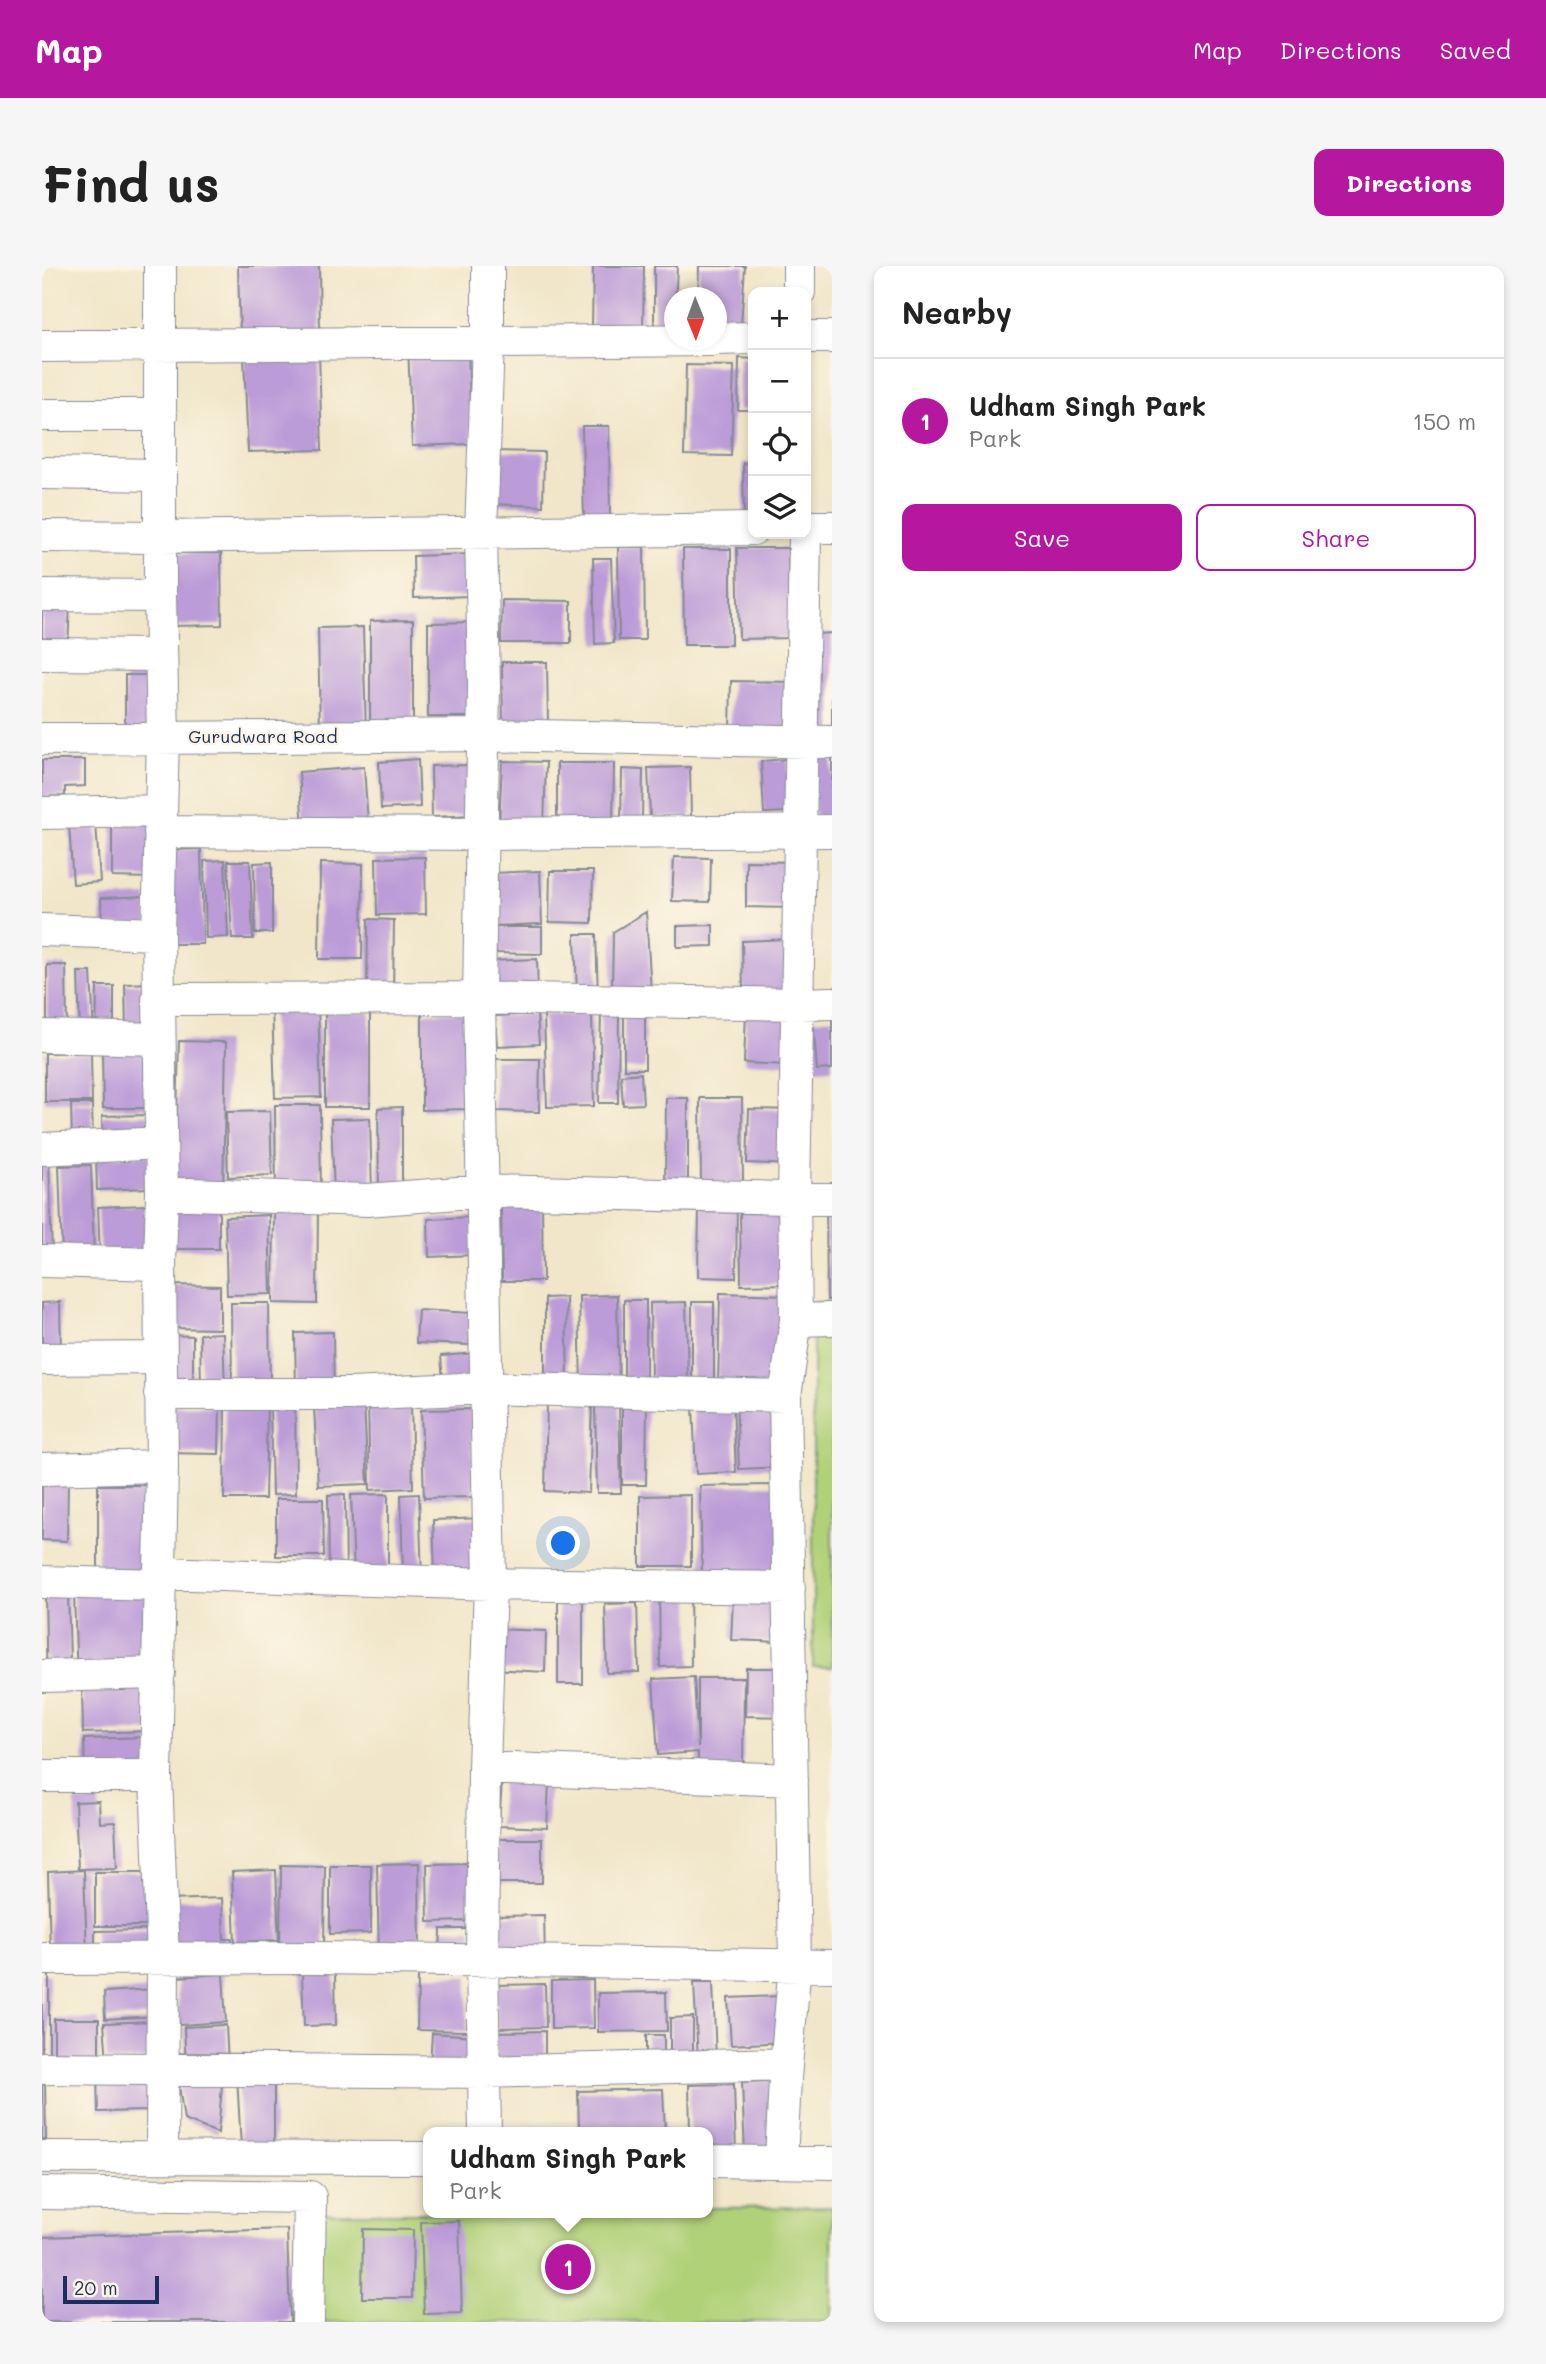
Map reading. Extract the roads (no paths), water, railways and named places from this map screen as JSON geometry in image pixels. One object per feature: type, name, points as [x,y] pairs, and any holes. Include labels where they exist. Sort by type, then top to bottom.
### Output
[{"type":"street","points":[[160,266],[160,655],[163,737],[158,999],[162,1193],[162,1579],[156,1776],[163,1959],[162,2157]]},
{"type":"street","points":[[485,2127],[482,1960],[490,1584],[479,998],[484,736],[481,531],[488,266]]},
{"type":"street","points":[[799,266],[799,287]]},
{"type":"street","points":[[811,337],[832,337]]},
{"type":"street","points":[[727,339],[748,338]]},
{"type":"street","points":[[42,346],[664,340]]},
{"type":"street","points":[[42,415],[161,415]]},
{"type":"street","points":[[42,473],[160,475]]},
{"type":"street","points":[[811,527],[832,527]]},
{"type":"street","points":[[42,536],[160,537],[748,529]]},
{"type":"street","points":[[781,2162],[795,1964],[785,1396],[796,1320],[794,1199],[800,832],[817,742],[805,539]]},
{"type":"street","points":[[42,595],[160,596]]},
{"type":"street","points":[[42,654],[160,655]]},
{"type":"street","name":"Gurudwara Road","points":[[42,739],[484,736],[817,742]]},
{"type":"street","points":[[42,813],[160,821],[482,834],[832,831]]},
{"type":"street","points":[[42,930],[158,934]]},
{"type":"street","points":[[158,999],[479,998],[832,1003]]},
{"type":"street","points":[[42,1036],[159,1040]]},
{"type":"street","points":[[42,1149],[161,1143]]},
{"type":"street","points":[[162,1193],[367,1200],[484,1191],[832,1199]]},
{"type":"street","points":[[42,1261],[160,1264]]},
{"type":"street","points":[[796,1320],[832,1319]]},
{"type":"street","points":[[42,1359],[160,1358]]},
{"type":"street","points":[[160,1394],[351,1394],[485,1388],[785,1396]]},
{"type":"street","points":[[42,1469],[162,1466]]},
{"type":"street","points":[[42,1583],[162,1579],[789,1588]]},
{"type":"street","points":[[42,1676],[159,1673]]},
{"type":"street","points":[[484,1768],[792,1780]]},
{"type":"street","points":[[42,1776],[156,1776]]},
{"type":"street","points":[[42,1959],[317,1958],[832,1966]]},
{"type":"street","points":[[42,2068],[484,2071],[786,2064]]},
{"type":"street","points":[[42,2157],[423,2158]]},
{"type":"street","points":[[713,2161],[832,2163]]},
{"type":"street","points":[[42,2193],[310,2197],[308,2322]]},
{"type":"place","name":"Udham Singh Park","points":[[568,2267]]}]
